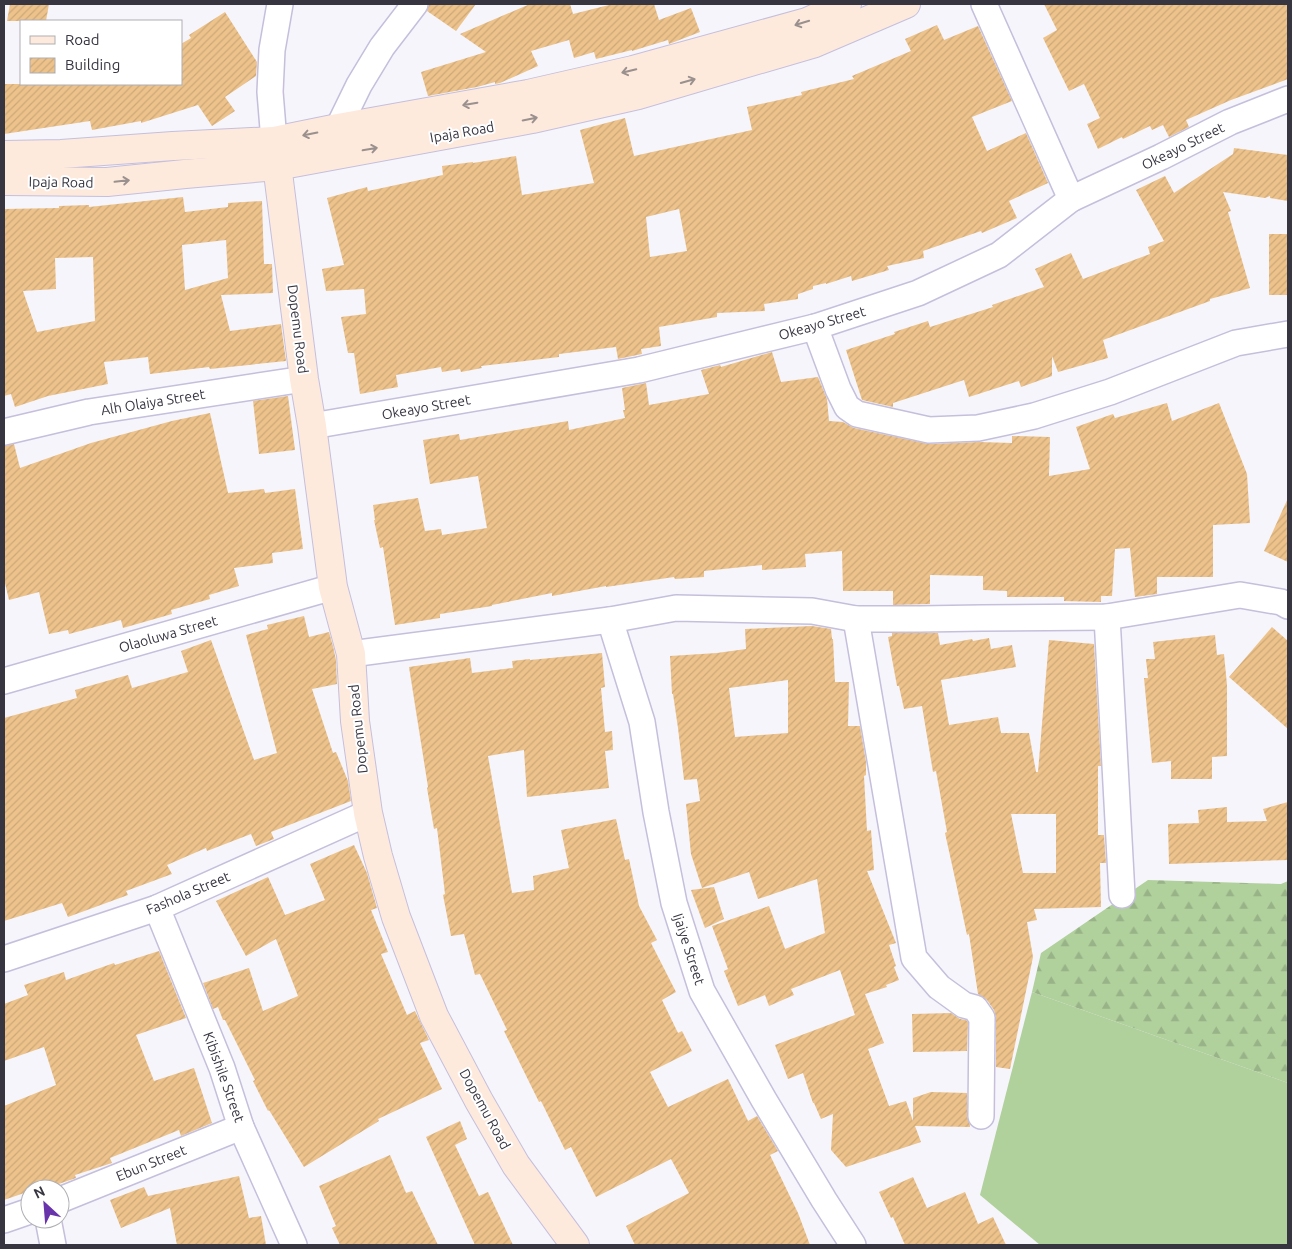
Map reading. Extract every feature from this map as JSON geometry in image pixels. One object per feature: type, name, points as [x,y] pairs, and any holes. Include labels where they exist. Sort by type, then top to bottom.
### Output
[{"type":"main road","name":"Ipaja Road","points":[[4,181],[106,182],[194,173],[276,154],[338,128],[528,94],[633,70],[807,22],[847,4]]},
{"type":"main road","name":"Ipaja Road","points":[[4,155],[61,154],[173,146],[276,154],[339,155],[532,119],[638,95],[815,43],[906,4]]},
{"type":"main road","name":"Dopemu Road","points":[[276,154],[304,379],[333,587],[351,654],[355,722],[368,813],[378,856],[396,917],[434,1016],[516,1165],[575,1245]]},
{"type":"street","points":[[276,154],[270,92],[272,50],[280,4]]},
{"type":"street","points":[[339,155],[338,128],[359,85],[382,47],[414,4]]},
{"type":"street","points":[[984,4],[1071,199]]},
{"type":"street","name":"Okeayo Street","points":[[312,426],[639,370],[815,327],[918,293],[999,255],[1071,199],[1161,158],[1230,122],[1288,99]]},
{"type":"street","points":[[815,327],[838,389],[847,407],[857,414],[929,430],[978,428],[1034,416],[1110,392],[1236,343],[1288,334]]},
{"type":"street","name":"Alh Olaiya Street","points":[[4,432],[89,412],[304,379]]},
{"type":"street","name":"Olaoluwa Street","points":[[4,681],[333,587]]},
{"type":"street","points":[[351,654],[610,620],[676,608],[812,611],[856,619],[1107,617],[1240,594],[1280,602],[1288,606]]},
{"type":"street","points":[[1107,617],[1122,895]]},
{"type":"street","points":[[856,619],[914,958],[939,987],[964,1005],[975,1008],[982,1018],[981,1116]]},
{"type":"street","name":"Ijaiye Street","points":[[610,620],[642,722],[656,812],[674,904],[702,991],[764,1100],[853,1245]]},
{"type":"street","name":"Fashola Street","points":[[4,959],[157,908],[368,813]]},
{"type":"street","name":"Kibishile Street","points":[[157,908],[222,1068],[241,1127],[294,1245]]},
{"type":"street","name":"Ebun Street","points":[[70,1196],[241,1127]]},
{"type":"street","points":[[4,1220],[20,1214]]},
{"type":"street","points":[[50,1229],[53,1245]]},
{"type":"green space","points":[[1148,880],[1281,884],[1288,881],[1288,1083],[1032,992],[1041,953]]},
{"type":"green space","points":[[1032,992],[1288,1083],[1288,1245],[1040,1245],[980,1195]]},
{"type":"building","points":[[10,4],[49,4],[46,20],[7,21]]},
{"type":"building","points":[[429,4],[476,4],[456,31],[427,11]]},
{"type":"building","points":[[530,4],[570,4],[573,14],[613,4],[654,4],[659,20],[691,8],[700,32],[669,44],[668,40],[596,59],[594,52],[574,58],[569,40],[531,51],[538,66],[500,83],[495,84],[495,82],[428,96],[421,72],[486,52],[460,34]]},
{"type":"building","points":[[1044,4],[1288,4],[1288,79],[1231,100],[1186,120],[1189,127],[1169,137],[1163,125],[1152,130],[1150,126],[1098,149],[1087,124],[1100,118],[1084,84],[1069,91],[1043,38],[1057,30]]},
{"type":"building","points":[[225,12],[257,62],[256,76],[225,97],[235,111],[212,126],[198,105],[141,123],[141,121],[92,130],[90,121],[4,134],[5,84],[182,85],[182,43],[191,38],[189,35]]},
{"type":"building","points":[[937,25],[944,40],[978,26],[1012,101],[972,117],[987,151],[1026,133],[1048,183],[1009,201],[1017,218],[982,233],[981,231],[923,251],[924,258],[887,266],[889,270],[852,281],[851,276],[813,286],[813,289],[798,294],[798,299],[764,304],[765,311],[717,313],[717,317],[659,327],[661,346],[641,349],[642,354],[618,359],[616,347],[559,354],[559,357],[481,366],[482,368],[461,372],[460,369],[442,372],[441,367],[396,375],[398,387],[360,394],[354,353],[348,353],[341,317],[366,314],[364,289],[326,291],[322,269],[344,265],[327,198],[367,187],[368,191],[443,175],[442,166],[516,156],[522,195],[594,183],[580,130],[625,118],[634,156],[752,130],[747,107],[802,95],[801,92],[854,79],[852,76],[911,51],[905,39]],"holes":[[[679,209],[687,251],[650,257],[646,217]]]},
{"type":"building","points":[[1234,148],[1288,155],[1288,201],[1270,198],[1270,196],[1265,198],[1223,192],[1231,211],[1228,212],[1250,288],[1210,299],[1210,301],[1103,340],[1108,358],[1058,372],[1052,356],[1052,376],[1021,387],[1019,381],[969,397],[964,380],[893,403],[893,407],[862,400],[846,350],[928,321],[930,327],[993,307],[992,305],[1044,287],[1035,269],[1071,253],[1083,279],[1150,254],[1148,247],[1164,241],[1136,190],[1165,176],[1174,193],[1233,154]]},
{"type":"building","points":[[183,197],[185,212],[228,207],[228,203],[262,201],[264,264],[272,264],[273,293],[221,295],[230,331],[281,324],[286,361],[150,374],[148,357],[104,362],[108,384],[48,396],[15,407],[11,394],[4,396],[4,209],[59,208],[59,206],[89,205],[89,207]],"holes":[[[226,240],[228,278],[185,290],[182,245]],[[93,257],[95,321],[37,332],[23,291],[56,289],[55,258]]]},
{"type":"building","points":[[1269,234],[1288,234],[1288,295],[1269,295]]},
{"type":"building","points":[[772,352],[781,382],[818,377],[827,399],[829,421],[843,422],[854,428],[929,444],[1012,443],[1012,436],[1050,437],[1049,476],[1090,469],[1076,427],[1113,414],[1115,418],[1167,403],[1172,421],[1219,403],[1247,474],[1250,523],[1213,525],[1213,577],[1157,577],[1157,594],[1135,597],[1130,548],[1115,549],[1112,596],[1101,596],[1101,602],[1064,601],[1064,597],[1007,597],[1007,591],[983,590],[983,576],[930,575],[930,604],[893,605],[893,591],[843,591],[842,551],[805,554],[806,567],[762,570],[762,565],[704,571],[704,577],[675,579],[674,577],[606,586],[552,596],[552,593],[492,606],[440,614],[440,618],[395,625],[383,547],[380,548],[373,505],[418,498],[425,531],[441,529],[442,535],[487,528],[478,476],[430,484],[423,440],[459,434],[460,440],[568,421],[569,430],[625,418],[622,388],[646,383],[649,405],[709,394],[701,370],[720,365],[721,367]]},
{"type":"building","points":[[288,396],[295,450],[259,454],[253,401]]},
{"type":"building","points":[[210,413],[228,493],[264,489],[265,493],[295,489],[303,549],[272,553],[273,563],[234,568],[239,586],[209,595],[210,599],[171,610],[172,614],[123,628],[121,620],[69,634],[68,630],[49,634],[39,592],[9,600],[4,579],[4,446],[14,444],[20,468],[91,443],[172,421]]},
{"type":"building","points":[[1288,498],[1288,562],[1264,551]]},
{"type":"building","points":[[304,616],[309,637],[329,632],[333,646],[336,660],[337,684],[312,689],[333,753],[336,752],[348,781],[351,801],[271,832],[274,839],[256,846],[251,834],[207,851],[206,848],[167,865],[172,874],[126,891],[128,895],[68,917],[62,903],[4,921],[4,718],[77,698],[75,690],[128,675],[132,688],[188,672],[181,651],[211,640],[254,760],[277,753],[246,635],[268,629],[267,625]]},
{"type":"building","points":[[812,626],[831,629],[835,682],[849,682],[848,726],[860,726],[866,762],[866,775],[864,776],[867,831],[871,830],[874,870],[867,871],[896,943],[889,945],[899,980],[886,985],[887,987],[865,994],[884,1043],[868,1049],[889,1106],[906,1101],[913,1121],[913,1098],[931,1092],[967,1093],[967,1116],[970,1127],[915,1126],[921,1142],[846,1167],[831,1150],[833,1114],[821,1119],[813,1103],[803,1073],[788,1079],[775,1045],[855,1015],[840,970],[791,989],[794,995],[769,1006],[765,995],[738,1006],[724,971],[728,969],[712,926],[769,906],[785,949],[825,933],[817,879],[758,899],[749,872],[702,888],[691,854],[686,804],[700,801],[697,779],[684,780],[672,694],[670,656],[746,649],[745,629]],"holes":[[[788,680],[788,733],[735,737],[729,688]]]},
{"type":"building","points":[[1272,627],[1288,641],[1288,729],[1229,677]]},
{"type":"building","points":[[892,633],[938,633],[940,645],[989,638],[991,649],[1012,645],[1016,667],[941,680],[949,725],[998,717],[1001,733],[1029,733],[1036,772],[1038,772],[1049,640],[1094,644],[1101,766],[1098,766],[1098,835],[1104,835],[1106,863],[1100,863],[1101,907],[1034,909],[1037,920],[1027,922],[1033,957],[1010,1069],[996,1067],[996,1018],[994,1010],[987,1000],[978,994],[969,934],[967,935],[945,833],[947,832],[936,771],[933,772],[922,706],[904,709],[899,686],[897,686],[888,637],[892,636]],"holes":[[[1011,814],[1056,814],[1056,873],[1023,873]]]},
{"type":"building","points":[[1215,635],[1217,655],[1224,654],[1227,685],[1227,756],[1212,757],[1212,779],[1171,779],[1171,761],[1152,763],[1144,678],[1148,678],[1146,659],[1155,659],[1153,642]]},
{"type":"building","points":[[602,653],[605,687],[601,688],[605,732],[612,731],[613,750],[605,751],[609,788],[527,797],[524,750],[488,756],[512,893],[534,890],[533,876],[569,868],[561,830],[616,819],[625,860],[629,859],[639,906],[657,940],[651,943],[676,992],[662,1000],[678,1033],[682,1031],[692,1051],[650,1072],[668,1107],[728,1079],[748,1121],[757,1116],[778,1151],[770,1155],[798,1213],[810,1245],[635,1245],[626,1226],[689,1193],[671,1159],[596,1197],[571,1147],[565,1150],[541,1101],[539,1102],[504,1031],[507,1030],[480,974],[475,975],[464,934],[451,936],[443,895],[445,894],[437,828],[434,829],[409,667],[470,658],[472,673],[513,668],[512,661]]},
{"type":"building","points":[[1288,802],[1288,860],[1169,864],[1168,824],[1199,823],[1198,810],[1227,807],[1227,822],[1267,821],[1263,809]]},
{"type":"building","points":[[354,845],[367,873],[377,908],[371,910],[388,952],[381,954],[407,1015],[415,1011],[429,1040],[420,1043],[442,1089],[378,1119],[379,1121],[304,1167],[268,1111],[225,1020],[223,1020],[218,1007],[213,1009],[203,983],[249,968],[263,1011],[298,996],[276,939],[246,956],[216,901],[268,877],[285,915],[325,900],[310,864]]},
{"type":"building","points":[[714,887],[724,919],[705,928],[691,890]]},
{"type":"building","points":[[159,951],[186,1018],[136,1035],[154,1081],[194,1068],[212,1123],[181,1136],[179,1130],[110,1158],[112,1163],[75,1175],[76,1178],[70,1180],[20,1179],[20,1194],[4,1200],[4,1106],[56,1085],[44,1047],[4,1061],[4,1004],[28,995],[24,985],[64,972],[66,980],[114,963],[115,965]]},
{"type":"building","points":[[951,1013],[968,1022],[967,1051],[913,1052],[912,1014]]},
{"type":"building","points":[[460,1121],[467,1139],[455,1145],[479,1196],[488,1192],[513,1245],[475,1245],[426,1137]]},
{"type":"building","points":[[390,1155],[406,1193],[412,1191],[438,1245],[340,1245],[332,1228],[336,1226],[319,1186]]},
{"type":"building","points":[[239,1176],[249,1218],[261,1216],[266,1245],[177,1245],[170,1208],[121,1228],[110,1200],[144,1187],[148,1196]]},
{"type":"building","points":[[913,1177],[927,1208],[965,1192],[978,1224],[993,1217],[1006,1245],[905,1245],[893,1217],[891,1218],[879,1192]]}]
